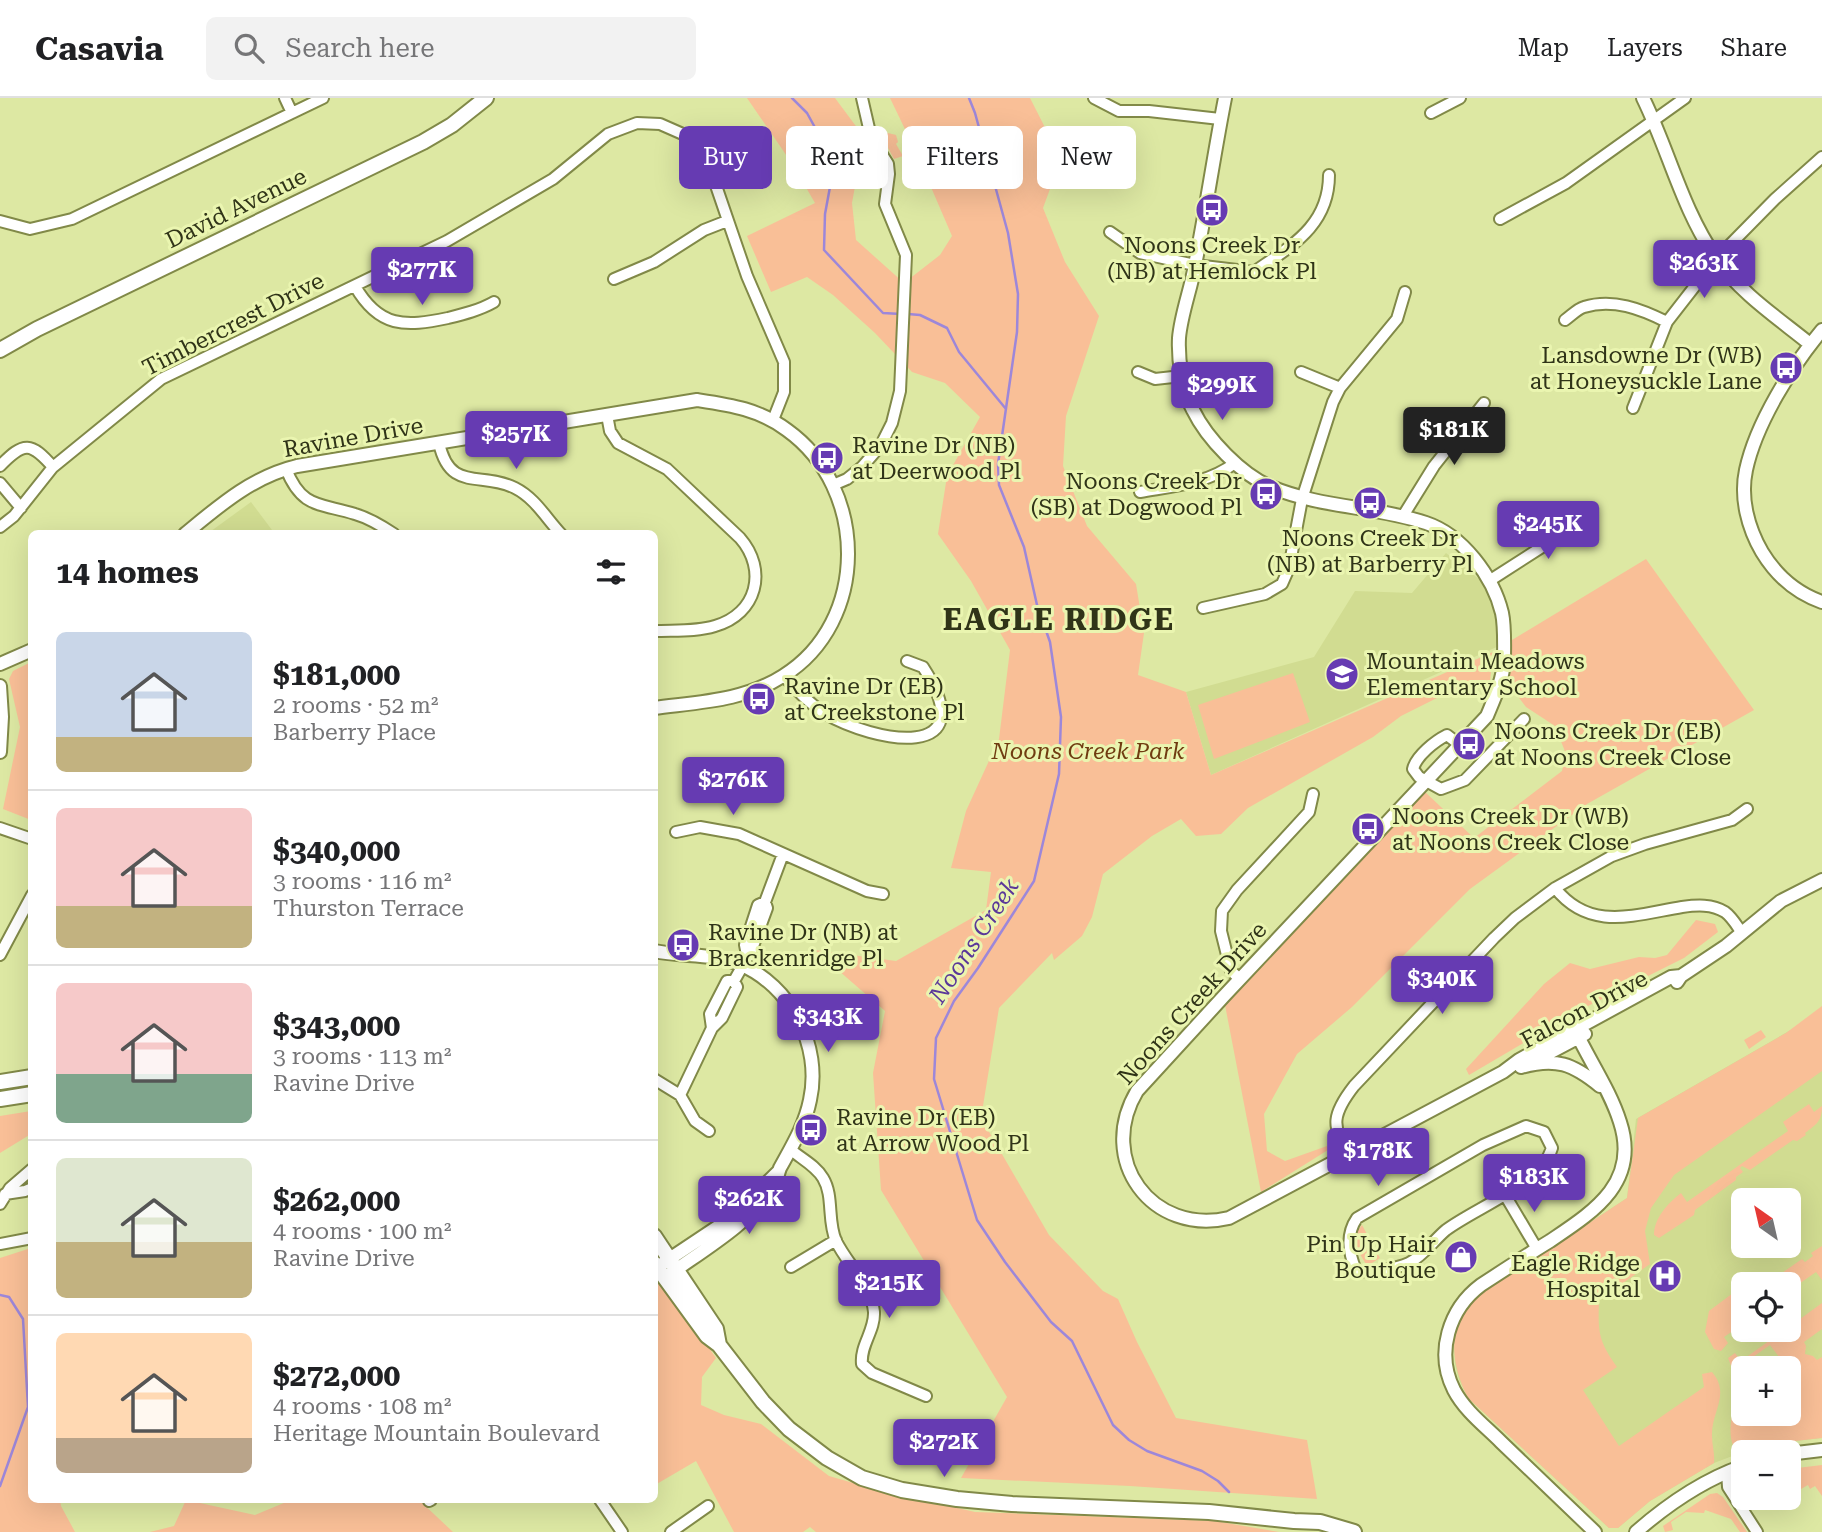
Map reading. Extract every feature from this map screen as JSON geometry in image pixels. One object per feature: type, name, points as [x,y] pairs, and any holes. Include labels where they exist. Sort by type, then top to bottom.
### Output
[{"type":"main road","name":"David Avenue","points":[[0,350],[37,329],[423,142],[452,125],[486,98]]},
{"type":"main road","points":[[0,1082],[28,1078]]},
{"type":"main road","points":[[0,1100],[28,1095]]},
{"type":"main road","points":[[658,1247],[665,1267],[716,1329],[719,1345],[762,1402],[789,1429],[827,1458],[862,1478],[902,1490],[957,1499],[1209,1512],[1320,1522],[1354,1532]]},
{"type":"main road","points":[[1294,1521],[1312,1532]]},
{"type":"street","points":[[285,98],[292,113]]},
{"type":"street","points":[[0,221],[30,229],[72,219],[323,98]]},
{"type":"street","points":[[834,485],[848,479],[862,467],[888,433],[898,402],[905,251],[885,204],[889,169],[871,137],[862,98]]},
{"type":"street","points":[[1094,98],[1119,111],[1149,111],[1220,119]]},
{"type":"street","name":"Noons Creek Drive","points":[[1225,98],[1195,265],[1179,337],[1182,376],[1192,410],[1217,445],[1235,463],[1268,486],[1302,499],[1386,511],[1430,524],[1462,543],[1489,581],[1502,613],[1504,663],[1499,686],[1487,716],[1153,1073],[1128,1106],[1122,1142],[1126,1163],[1135,1181],[1151,1201],[1161,1208],[1210,1223],[1229,1218],[1503,1072],[1518,1060],[1576,1034]]},
{"type":"street","points":[[1431,113],[1460,98]]},
{"type":"street","points":[[1643,98],[1682,196],[1716,259],[1741,288],[1810,344]]},
{"type":"street","points":[[1500,219],[1566,183],[1685,98]]},
{"type":"street","name":"Timbercrest Drive","points":[[0,527],[21,508],[53,467],[168,375],[447,241],[552,179],[608,134],[628,125],[647,122],[673,128],[692,141],[711,171],[747,276],[784,362],[784,391],[773,420]]},
{"type":"street","points":[[1633,408],[1667,322],[1716,259],[1775,199],[1822,157]]},
{"type":"street","points":[[1110,232],[1140,253],[1195,265],[1254,272],[1312,228],[1329,195],[1329,175]]},
{"type":"street","points":[[614,279],[654,262],[704,230],[727,221]]},
{"type":"street","points":[[355,286],[369,307],[384,318],[406,324],[453,317],[482,309],[494,302]]},
{"type":"street","points":[[1203,608],[1265,594],[1282,584],[1289,568],[1302,499],[1333,402],[1340,388],[1397,319],[1405,292]]},
{"type":"street","points":[[1565,320],[1583,307],[1612,303],[1640,309],[1667,322]]},
{"type":"street","points":[[1822,330],[1783,387],[1751,450],[1745,471],[1744,489],[1750,527],[1767,560],[1791,586],[1822,602]]},
{"type":"street","points":[[1138,372],[1155,379],[1182,376]]},
{"type":"street","points":[[1301,372],[1340,388]]},
{"type":"street","name":"Ravine Drive","points":[[191,530],[241,490],[286,469],[697,400],[740,406],[773,420],[797,437],[811,451],[834,485],[849,534],[844,591],[833,619],[818,644],[784,676],[739,696],[658,707]]},
{"type":"street","points":[[1403,516],[1434,466],[1484,403]]},
{"type":"street","points":[[607,415],[610,431],[618,443],[667,469],[740,538],[750,551],[754,563],[755,586],[743,609],[731,620],[712,627],[658,631]]},
{"type":"street","points":[[439,443],[445,462],[453,472],[467,479],[498,482],[516,488],[536,504],[558,530]]},
{"type":"street","points":[[0,466],[21,449],[29,447],[40,452],[53,467]]},
{"type":"street","points":[[1140,492],[1201,482],[1220,474],[1235,463]]},
{"type":"street","points":[[286,469],[296,489],[309,501],[355,514],[386,530]]},
{"type":"street","points":[[0,483],[21,508]]},
{"type":"street","points":[[1489,581],[1545,545],[1557,530],[1555,513]]},
{"type":"street","points":[[0,664],[28,652]]},
{"type":"street","points":[[784,676],[811,704],[842,722],[898,738],[925,737],[937,729],[940,719],[939,696],[923,667],[907,661]]},
{"type":"street","points":[[0,686],[0,752]]},
{"type":"street","points":[[1461,745],[1447,735],[1439,739],[1415,763],[1413,769],[1419,777],[1441,789],[1465,780],[1524,719]]},
{"type":"street","points":[[1240,979],[1231,971],[1221,931],[1222,911],[1237,890],[1309,812],[1313,794]]},
{"type":"street","points":[[1349,1155],[1338,1137],[1335,1121],[1343,1100],[1515,918],[1555,888],[1612,856],[1732,820],[1748,809]]},
{"type":"street","points":[[676,832],[700,827],[739,834],[867,891],[883,894]]},
{"type":"street","points":[[0,828],[28,838]]},
{"type":"street","points":[[680,1095],[712,1028],[722,1018],[737,987],[734,981],[752,948],[768,908],[765,902],[783,854]]},
{"type":"street","name":"Falcon Drive","points":[[1503,1072],[1521,1067],[1671,977],[1681,976],[1742,933],[1781,901],[1822,880]]},
{"type":"street","points":[[1555,888],[1567,902],[1597,917],[1624,917],[1694,905],[1713,907],[1729,915],[1742,933]]},
{"type":"street","points":[[0,955],[28,902]]},
{"type":"street","points":[[658,951],[745,960],[786,1000],[808,1042],[813,1067],[810,1099],[774,1187],[745,1218],[665,1267]]},
{"type":"street","points":[[1576,1034],[1623,1134],[1623,1162],[1618,1178],[1611,1193],[1590,1214],[1481,1284],[1466,1298],[1448,1333],[1446,1366],[1453,1389],[1470,1413],[1595,1532]]},
{"type":"street","points":[[1521,1067],[1538,1062],[1562,1063],[1582,1071],[1605,1091]]},
{"type":"street","points":[[658,1081],[680,1095],[695,1121],[709,1131]]},
{"type":"street","points":[[1526,1126],[1544,1132],[1552,1148],[1548,1161],[1504,1195],[1448,1229],[1409,1262],[1363,1273],[1356,1270],[1351,1258],[1349,1230],[1357,1218],[1483,1145],[1526,1126]]},
{"type":"street","points":[[791,1150],[820,1172],[826,1182],[835,1240],[873,1305],[871,1330],[857,1355],[866,1369],[898,1386],[926,1396]]},
{"type":"street","points":[[2,1199],[28,1173]]},
{"type":"street","points":[[2,1199],[28,1190]]},
{"type":"street","points":[[1504,1195],[1537,1249]]},
{"type":"street","points":[[0,1244],[28,1239]]},
{"type":"street","points":[[791,1267],[835,1240]]},
{"type":"street","points":[[1801,1452],[1822,1450]]},
{"type":"street","points":[[1636,1532],[1681,1496],[1731,1471]]},
{"type":"street","points":[[1727,1473],[1728,1487],[1757,1532]]},
{"type":"street","points":[[602,1503],[622,1532]]},
{"type":"street","points":[[671,1532],[708,1506]]},
{"type":"shaded area","points":[[251,502],[272,530],[212,530]]},
{"type":"shaded area","name":"Mountain Meadows Elementary School","points":[[1446,553],[1484,583],[1497,617],[1499,646],[1211,775],[1186,692],[1314,657],[1355,591],[1412,593]]},
{"type":"shaded area","name":"Eagle Ridge Hospital","points":[[1822,1012],[1822,1438],[1731,1440],[1731,1457],[1714,1463],[1650,1501],[1618,1528],[1609,1528],[1468,1398],[1455,1364],[1454,1338],[1472,1301],[1627,1198],[1636,1119]]},
{"type":"green space","name":"Noons Creek Park","points":[[747,98],[835,98],[856,126],[786,126],[786,155],[772,134],[772,126],[766,126]]},
{"type":"green space","name":"Noons Creek Park","points":[[890,98],[1030,98],[1044,126],[1037,126],[1037,189],[1050,189],[1043,208],[1065,262],[1099,316],[1066,416],[1063,466],[1087,526],[1136,584],[1144,633],[1138,675],[1186,692],[1211,775],[1493,652],[1490,681],[1441,696],[1401,716],[1373,737],[1248,808],[1221,834],[1196,836],[1181,819],[1152,836],[1103,874],[1092,917],[1082,936],[1054,960],[1052,953],[999,1008],[981,1118],[1049,1235],[1103,1291],[1118,1299],[1176,1418],[1307,1440],[1317,1499],[961,1478],[1007,1397],[881,1190],[873,1073],[885,1011],[815,950],[896,961],[986,910],[991,872],[951,868],[966,811],[999,739],[1010,650],[971,581],[938,534],[947,476],[980,417],[945,383],[912,372],[875,333],[833,295],[807,277],[771,292],[747,236],[815,203],[807,189],[855,189],[852,203],[856,240],[904,283],[940,255],[952,236],[932,189],[1023,189],[1023,126],[903,126]]},
{"type":"green space","points":[[888,133],[896,135],[896,144],[902,154],[894,159],[888,148]]},
{"type":"green space","points":[[1646,559],[1754,710],[1587,804],[1470,889],[1352,1007],[1297,1054],[1264,1114],[1267,1151],[1285,1161],[1327,1146],[1328,1150],[1261,1192],[1225,1005],[1424,791],[1474,838],[1562,771],[1566,754],[1555,726],[1526,707],[1507,682],[1512,640]]},
{"type":"green space","points":[[28,664],[28,819],[3,809],[20,727],[9,679],[13,671]]},
{"type":"green space","points":[[1293,673],[1310,722],[1214,759],[1198,705]]},
{"type":"green space","points":[[1696,920],[1715,924],[1718,932],[1684,958],[1580,1010],[1469,1075],[1466,1069],[1544,984],[1570,963],[1590,969],[1639,957],[1655,958],[1667,955]]},
{"type":"green space","points":[[1822,1006],[1822,1071],[1674,1175],[1651,1208],[1645,1231],[1650,1264],[1599,1300],[1601,1335],[1606,1350],[1617,1367],[1583,1390],[1619,1446],[1704,1387],[1702,1374],[1712,1372],[1720,1388],[1712,1427],[1714,1463],[1650,1501],[1618,1528],[1609,1528],[1468,1398],[1459,1377],[1454,1354],[1459,1322],[1470,1304],[1484,1291],[1627,1198],[1638,1118],[1786,1033]]},
{"type":"green space","points":[[1761,1030],[1766,1037],[1749,1049],[1744,1040]]},
{"type":"green space","points":[[1809,1104],[1814,1112],[1822,1106],[1822,1111],[1818,1122],[1806,1135],[1797,1141],[1793,1140],[1750,1170],[1742,1166],[1740,1168],[1743,1172],[1736,1180],[1695,1210],[1694,1215],[1659,1238],[1654,1235],[1659,1217],[1676,1197],[1681,1193],[1687,1202],[1788,1131],[1783,1122]]},
{"type":"green space","points":[[28,1111],[28,1136],[0,1153],[0,1116]]},
{"type":"green space","points":[[1362,1225],[1380,1258],[1367,1266],[1357,1249],[1355,1234]]},
{"type":"green space","points":[[1822,1246],[1822,1280],[1816,1272],[1801,1283],[1801,1272],[1783,1272],[1802,1259],[1805,1262],[1813,1256],[1811,1253]]},
{"type":"green space","points":[[28,1249],[28,1503],[60,1503],[75,1532],[0,1532],[0,1258]]},
{"type":"green space","points":[[658,1275],[716,1358],[702,1377],[701,1405],[724,1415],[761,1424],[829,1476],[975,1512],[1215,1521],[1279,1532],[816,1532],[810,1527],[803,1532],[734,1532],[696,1461],[658,1483]]},
{"type":"green space","points":[[1731,1294],[1731,1332],[1724,1337],[1728,1343],[1721,1351],[1714,1349],[1705,1332],[1709,1311]]},
{"type":"green space","points":[[1822,1303],[1822,1329],[1804,1342],[1805,1354],[1817,1360],[1822,1357],[1822,1438],[1801,1440],[1731,1438],[1731,1426],[1801,1426],[1801,1356],[1778,1356],[1770,1345],[1754,1356],[1748,1356],[1767,1342],[1801,1342],[1801,1318]]},
{"type":"green space","points":[[1822,1465],[1822,1496],[1815,1486],[1810,1489],[1808,1485],[1801,1489],[1801,1468]]},
{"type":"green space","points":[[1717,1493],[1723,1497],[1747,1532],[1740,1532],[1731,1519],[1705,1510],[1704,1513],[1686,1512],[1671,1522],[1673,1530],[1665,1532],[1663,1526],[1710,1494]]},
{"type":"green space","points":[[185,1503],[200,1503],[255,1515],[284,1503],[422,1503],[453,1532],[150,1532],[174,1526]]},
{"type":"waterway","points":[[792,98],[807,113],[829,153],[830,187],[825,214],[824,250],[883,313],[901,314]]},
{"type":"waterway","name":"Noons Creek","points":[[969,98],[1008,233],[1018,294],[1017,332],[998,464],[999,485],[1024,547],[1037,605],[1050,642],[1061,717],[1059,774],[1034,881],[954,1001],[936,1038],[934,1079],[977,1220],[1051,1322],[1072,1341],[1113,1425],[1129,1440],[1147,1451],[1202,1471],[1229,1492]]},
{"type":"waterway","points":[[908,314],[920,315],[947,328],[959,352],[1006,409]]},
{"type":"waterway","points":[[0,1295],[9,1297],[23,1319],[28,1407],[0,1486]]},
{"type":"place","name":"Noons Creek Dr (NB) at Hemlock Pl","points":[[1212,210]]},
{"type":"place","name":"Lansdowne Dr (WB) at Honeysuckle Lane","points":[[1786,368]]},
{"type":"place","name":"Ravine Dr (NB) at Deerwood Pl","points":[[827,458]]},
{"type":"place","name":"Noons Creek Dr (SB) at Dogwood Pl","points":[[1266,494]]},
{"type":"place","name":"Noons Creek Dr (NB) at Barberry Pl","points":[[1370,503]]},
{"type":"place","name":"Mountain Meadows Elementary School","points":[[1342,674]]},
{"type":"place","name":"Ravine Dr (EB) at Creekstone Pl","points":[[759,699]]},
{"type":"place","name":"Noons Creek Dr (EB) at Noons Creek Close","points":[[1469,744]]},
{"type":"place","name":"Noons Creek Dr (WB) at Noons Creek Close","points":[[1368,829]]},
{"type":"place","name":"Ravine Dr (NB) at Brackenridge Pl","points":[[683,945]]},
{"type":"place","name":"Ravine Dr (EB) at Arrow Wood Pl","points":[[811,1130]]},
{"type":"place","name":"Pin Up Hair Boutique","points":[[1461,1257]]},
{"type":"place","name":"Eagle Ridge Hospital","points":[[1665,1276]]},
{"type":"district","name":"EAGLE RIDGE","points":[[1059,620]]}]
